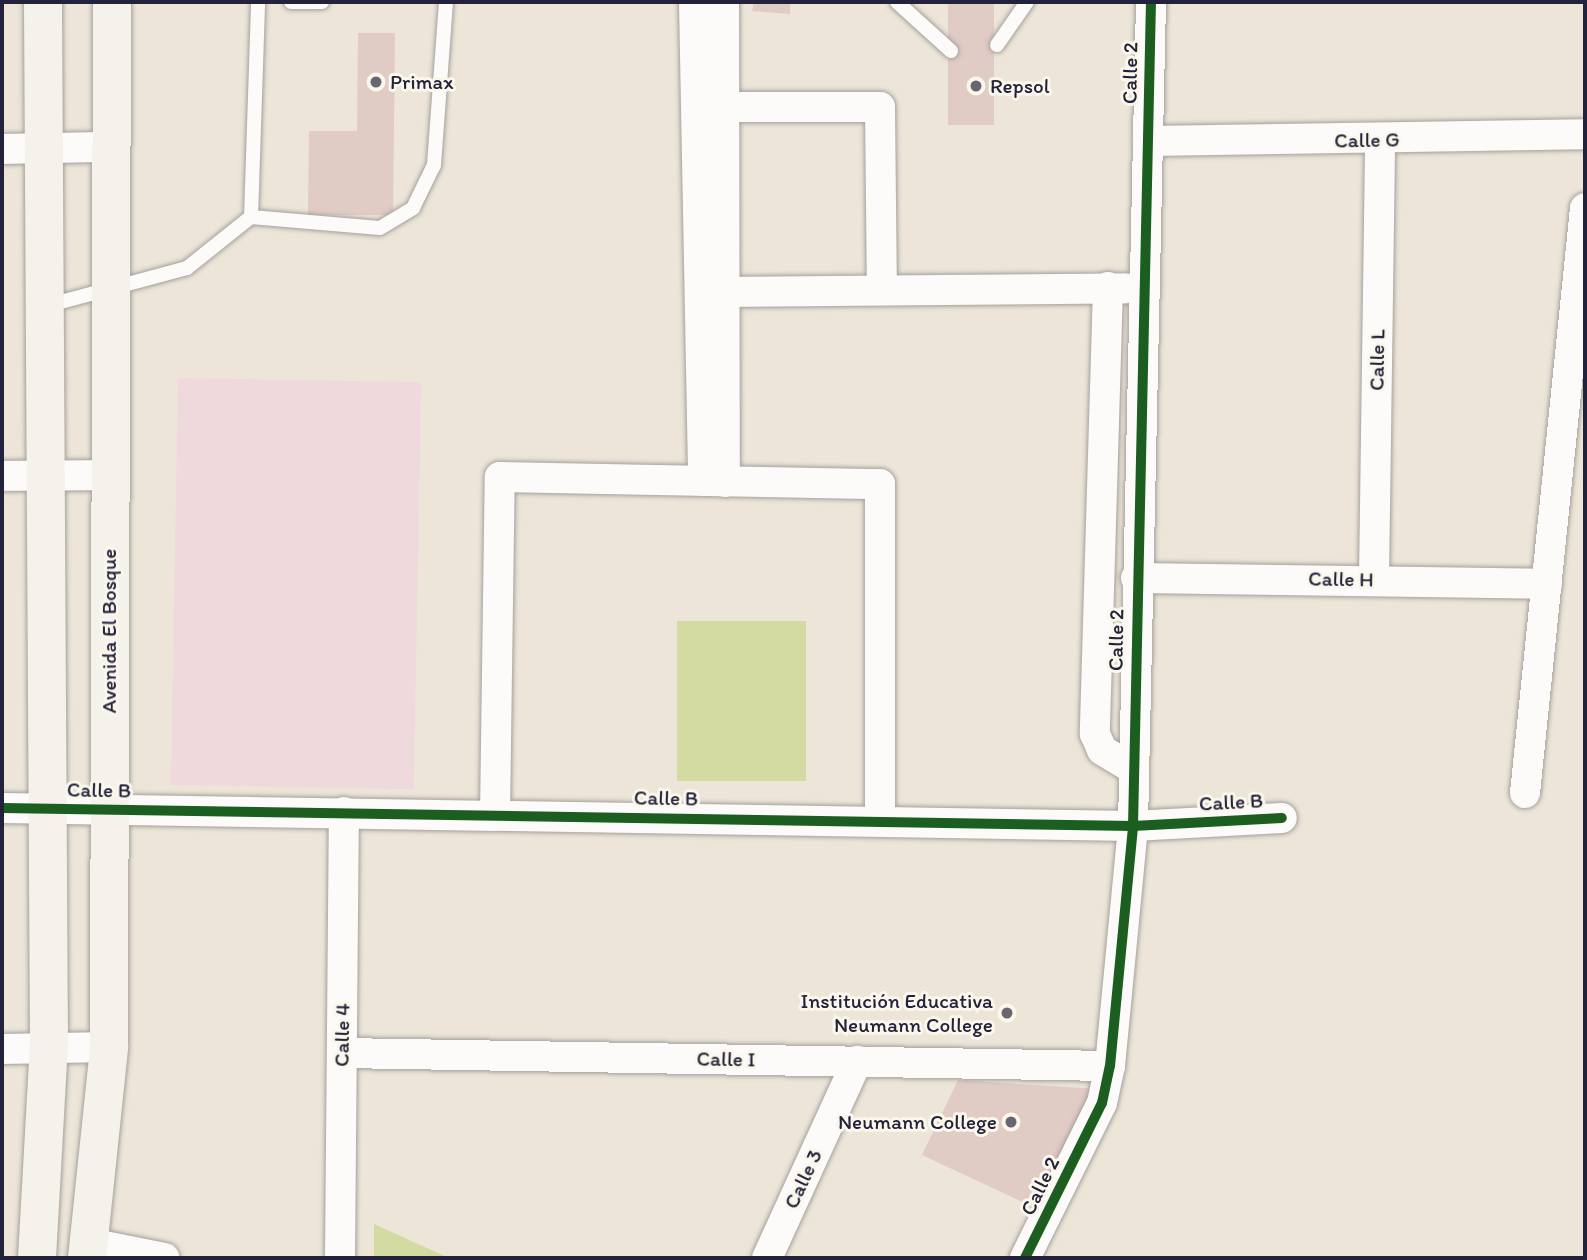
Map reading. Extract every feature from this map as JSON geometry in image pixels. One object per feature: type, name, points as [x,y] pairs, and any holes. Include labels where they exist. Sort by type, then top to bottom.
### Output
[{"type":"street","points":[[37,1258],[49,1046],[43,2]]},
{"type":"street","name":"Avenida El Bosque","points":[[88,1250],[109,1047],[112,2]]},
{"type":"street","points":[[694,2],[710,107],[714,481]]},
{"type":"street","points":[[710,107],[724,2]]},
{"type":"street","name":"Calle 2","points":[[1026,1258],[1102,1103],[1110,1066],[1133,826],[1136,578],[1151,2]]},
{"type":"street","points":[[710,107],[880,107],[882,289]]},
{"type":"street","name":"Calle G","points":[[1148,141],[1380,141],[1585,134]]},
{"type":"street","name":"Calle L","points":[[1374,579],[1380,141]]},
{"type":"street","points":[[2,149],[111,147]]},
{"type":"street","points":[[1525,793],[1585,208]]},
{"type":"street","points":[[712,292],[1108,287],[1144,289]]},
{"type":"street","points":[[1108,287],[1095,734],[1102,750],[1134,769]]},
{"type":"street","points":[[2,476],[110,475]]},
{"type":"street","points":[[495,815],[500,477],[880,484],[880,820]]},
{"type":"street","name":"Calle H","points":[[1136,578],[1374,579],[1547,584]]},
{"type":"street","name":"Calle B","points":[[2,808],[1133,826],[1282,818]]},
{"type":"street","name":"Calle 4","points":[[340,1258],[344,812]]},
{"type":"street","points":[[2,1049],[49,1046],[109,1047]]},
{"type":"street","name":"Calle I","points":[[342,1053],[1110,1066]]},
{"type":"street","name":"Calle 3","points":[[767,1258],[857,1061]]},
{"type":"street","points":[[88,1250],[165,1258]]},
{"type":"lane","points":[[251,217],[258,2]]},
{"type":"lane","points":[[291,2],[322,2]]},
{"type":"lane","points":[[44,306],[110,294],[187,268],[251,217],[380,228],[413,208],[434,165],[446,2]]},
{"type":"lane","points":[[897,2],[951,51]]},
{"type":"lane","points":[[996,45],[1027,2]]},
{"type":"shaded area","points":[[178,378],[421,382],[414,789],[171,785]]},
{"type":"green space","points":[[677,621],[806,621],[806,781],[677,781]]},
{"type":"green space","points":[[374,1224],[449,1258],[374,1258]]},
{"type":"building","points":[[754,2],[790,2],[790,14],[752,11]]},
{"type":"building","name":"Repsol","points":[[948,2],[994,2],[994,125],[948,125]]},
{"type":"building","name":"Primax","points":[[358,33],[395,33],[393,215],[308,215],[309,131],[357,131]]},
{"type":"building","name":"Neumann College","points":[[958,1080],[1099,1089],[1042,1211],[922,1155]]},
{"type":"cycle path","points":[[1025,1258],[1102,1103],[1110,1066],[1133,826],[1151,2]]},
{"type":"cycle path","points":[[2,808],[1133,826],[1282,818]]},
{"type":"place","name":"Primax","points":[[376,82]]},
{"type":"place","name":"Repsol","points":[[976,86]]},
{"type":"place","name":"Institución Educativa Neumann College","points":[[1007,1013]]},
{"type":"place","name":"Neumann College","points":[[1011,1122]]}]
